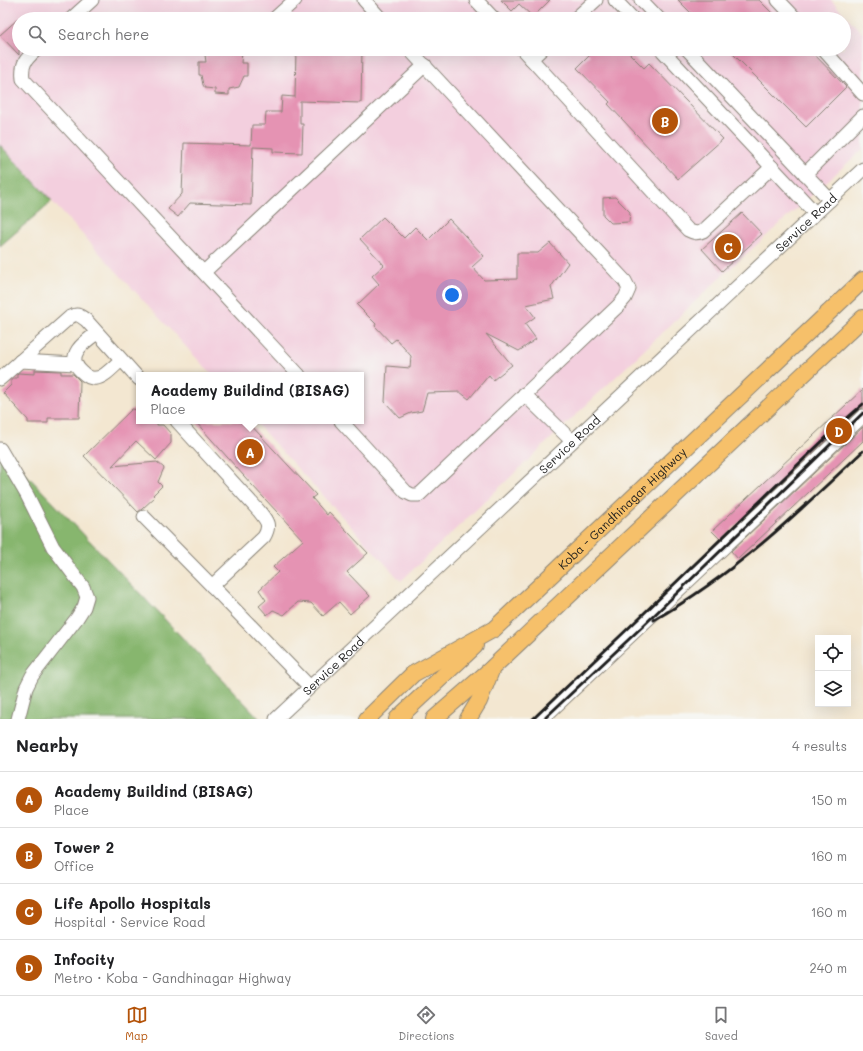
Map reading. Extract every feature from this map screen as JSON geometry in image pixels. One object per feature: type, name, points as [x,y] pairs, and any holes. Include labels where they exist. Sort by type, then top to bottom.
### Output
[{"type":"main road","name":"Koba - Gandhinagar Highway","points":[[367,719],[413,674],[494,629],[863,280]]},
{"type":"main road","points":[[439,715],[492,668],[863,318]]},
{"type":"main road","points":[[397,719],[494,629]]},
{"type":"main road","points":[[468,719],[479,701],[492,668]]},
{"type":"street","points":[[79,12],[92,0]]},
{"type":"street","points":[[282,12],[295,0]]},
{"type":"street","points":[[364,0],[375,12]]},
{"type":"street","points":[[476,0],[487,12]]},
{"type":"street","points":[[583,12],[596,0]]},
{"type":"street","points":[[615,0],[626,12]]},
{"type":"street","points":[[641,0],[652,12]]},
{"type":"street","points":[[778,0],[789,12]]},
{"type":"street","points":[[30,56],[25,61],[22,70],[24,79],[296,372]]},
{"type":"street","points":[[344,424],[406,492],[412,496],[419,495],[618,306],[625,298],[629,289],[625,281],[416,56]]},
{"type":"street","points":[[528,56],[688,230],[694,233],[703,231],[772,167]]},
{"type":"street","points":[[531,59],[534,56]]},
{"type":"street","points":[[668,56],[815,213]]},
{"type":"street","points":[[694,56],[830,200]]},
{"type":"street","points":[[828,56],[863,94]]},
{"type":"street","points":[[204,272],[425,65]]},
{"type":"street","points":[[805,174],[863,116]]},
{"type":"street","name":"Service Road","points":[[276,719],[863,169]]},
{"type":"street","points":[[0,380],[74,315],[80,316],[86,320],[136,376]]},
{"type":"street","points":[[97,333],[87,339],[76,352],[74,358],[80,371],[88,377],[96,378],[103,376],[121,360]]},
{"type":"street","points":[[20,362],[76,364]]},
{"type":"street","points":[[524,394],[572,441]]},
{"type":"street","points":[[542,719],[863,416]]},
{"type":"street","points":[[180,424],[260,511],[268,524],[268,531],[264,537],[212,586]]},
{"type":"street","points":[[0,449],[27,495],[54,548],[83,587],[87,597],[84,607],[77,618],[32,676],[26,688],[18,719]]},
{"type":"street","points":[[144,517],[310,687]]},
{"type":"shaded area","points":[[0,0],[831,0],[842,12],[12,12],[12,56],[851,56],[851,21],[863,34],[863,149],[723,275],[401,581],[257,424],[364,424],[364,372],[209,372],[0,145]]},
{"type":"green space","points":[[0,145],[52,201],[0,246]]},
{"type":"green space","points":[[0,447],[259,718],[258,719],[0,719]]},
{"type":"building","points":[[501,0],[550,0],[538,12],[528,12],[519,4],[512,11]]},
{"type":"building","points":[[678,0],[759,0],[771,12],[690,12]]},
{"type":"building","points":[[12,24],[12,48],[0,35]]},
{"type":"building","points":[[205,56],[242,56],[241,63],[247,63],[247,76],[244,76],[239,87],[229,89],[229,95],[215,94],[215,89],[205,88],[201,75],[199,75],[199,62],[206,62]]},
{"type":"building","points":[[296,56],[362,56],[361,103],[300,101],[300,124],[303,124],[302,153],[273,152],[273,148],[253,147],[251,205],[190,203],[178,217],[168,209],[182,194],[184,143],[251,145],[252,125],[265,125],[266,112],[281,112],[282,96],[295,97]]},
{"type":"building","points":[[589,56],[632,56],[644,68],[649,63],[723,139],[678,179],[608,104],[610,102],[577,68]]},
{"type":"building","points":[[735,56],[816,56],[846,87],[806,127]]},
{"type":"building","points":[[615,197],[630,212],[629,222],[611,223],[603,215],[603,198]]},
{"type":"building","points":[[742,213],[762,234],[722,271],[702,249]]},
{"type":"building","points":[[383,217],[404,238],[415,227],[428,240],[449,219],[484,256],[472,267],[484,280],[517,279],[517,253],[538,253],[550,243],[568,263],[551,287],[554,299],[526,305],[535,317],[525,324],[536,339],[519,351],[486,334],[512,365],[493,380],[489,375],[469,399],[460,392],[427,393],[422,411],[411,413],[400,418],[385,402],[387,366],[410,368],[411,356],[396,339],[391,343],[375,326],[376,324],[357,305],[379,284],[372,276],[384,265],[360,239]]},
{"type":"building","points":[[35,370],[61,371],[61,374],[73,374],[80,381],[79,418],[48,418],[48,423],[28,423],[28,420],[3,393],[11,385],[11,380],[17,378],[18,373],[35,374]]},
{"type":"building","points":[[863,389],[863,408],[858,410],[721,540],[712,531]]},
{"type":"building","points":[[132,409],[136,410],[136,424],[163,425],[171,434],[171,443],[156,460],[136,441],[112,466],[157,462],[164,468],[158,482],[162,486],[153,495],[155,497],[138,512],[84,456]]},
{"type":"building","points":[[198,424],[250,424],[316,495],[312,498],[327,515],[329,512],[368,553],[347,572],[370,596],[350,614],[339,602],[323,616],[311,603],[298,602],[284,615],[273,610],[267,615],[259,606],[266,600],[259,590],[278,572],[273,567],[303,540]]},
{"type":"building","points":[[863,427],[863,441],[738,559],[731,551]]},
{"type":"railway","points":[[533,719],[836,428],[863,404]]},
{"type":"railway","points":[[544,719],[643,626],[863,413]]},
{"type":"railway","points":[[654,620],[683,603],[737,564],[789,520],[863,451]]},
{"type":"place","name":"Tower 2","points":[[665,121]]},
{"type":"place","name":"Life Apollo Hospitals","points":[[728,247]]},
{"type":"place","name":"Infocity","points":[[839,431]]},
{"type":"place","name":"Academy Buildind (BISAG)","points":[[250,452]]}]
